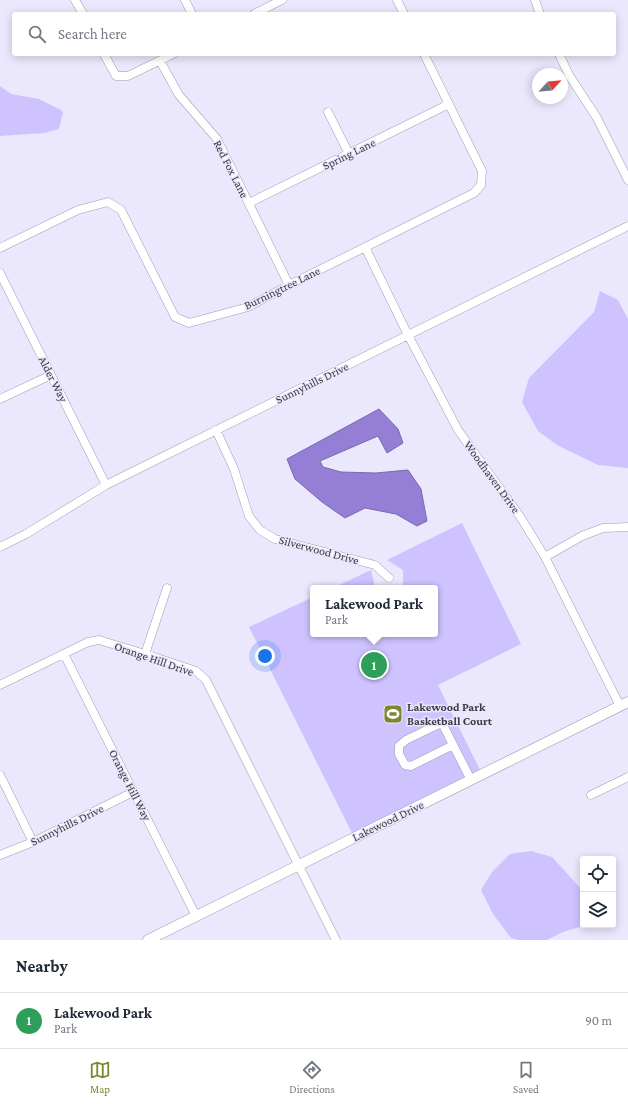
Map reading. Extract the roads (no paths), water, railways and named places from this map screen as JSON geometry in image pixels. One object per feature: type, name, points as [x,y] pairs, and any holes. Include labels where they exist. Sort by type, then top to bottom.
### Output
[{"type":"street","points":[[75,0],[82,12]]},
{"type":"street","points":[[185,0],[191,12]]},
{"type":"street","points":[[258,12],[282,0]]},
{"type":"street","points":[[398,0],[403,12]]},
{"type":"street","points":[[535,0],[539,12]]},
{"type":"street","points":[[105,56],[116,76],[128,76],[169,56]]},
{"type":"street","points":[[425,56],[449,104]]},
{"type":"street","points":[[560,56],[569,75],[597,118],[628,180]]},
{"type":"street","name":"Red Fox Lane","points":[[160,60],[179,95],[217,139],[289,285]]},
{"type":"street","name":"Spring Lane","points":[[249,203],[449,104]]},
{"type":"street","name":"Burningtree Lane","points":[[0,248],[78,210],[108,202],[122,210],[175,317],[189,323],[248,307],[474,193],[481,185],[482,171],[449,104]]},
{"type":"street","points":[[328,112],[349,154]]},
{"type":"street","name":"Sunnyhills Drive","points":[[0,548],[26,534],[106,485],[628,226]]},
{"type":"street","name":"Woodhaven Drive","points":[[365,247],[408,335],[458,430],[521,518],[545,557],[624,704]]},
{"type":"street","name":"Alder Way","points":[[0,273],[106,485]]},
{"type":"street","points":[[0,399],[51,375]]},
{"type":"street","name":"Silverwood Drive","points":[[216,430],[234,470],[249,516],[260,530],[275,538],[375,565],[389,578]]},
{"type":"street","points":[[545,557],[582,536],[603,528],[628,527]]},
{"type":"street","points":[[145,654],[167,588]]},
{"type":"street","name":"Orange Hill Drive","points":[[0,685],[88,642],[99,640],[196,671],[206,680],[299,865]]},
{"type":"street","name":"Orange Hill Way","points":[[64,654],[196,916]]},
{"type":"street","name":"Lakewood Drive","points":[[148,940],[624,704]]},
{"type":"street","points":[[453,745],[411,766],[405,765],[398,754],[399,746],[406,740],[439,724],[443,725],[471,780]]},
{"type":"street","points":[[0,775],[33,842]]},
{"type":"street","points":[[592,795],[628,777]]},
{"type":"street","name":"Sunnyhills Drive","points":[[0,855],[33,842],[133,792]]},
{"type":"street","points":[[299,865],[336,940]]},
{"type":"place","name":"Lakewood Park","points":[[374,665]]},
{"type":"place","name":"Lakewood Park Basketball Court","points":[[393,714]]}]
